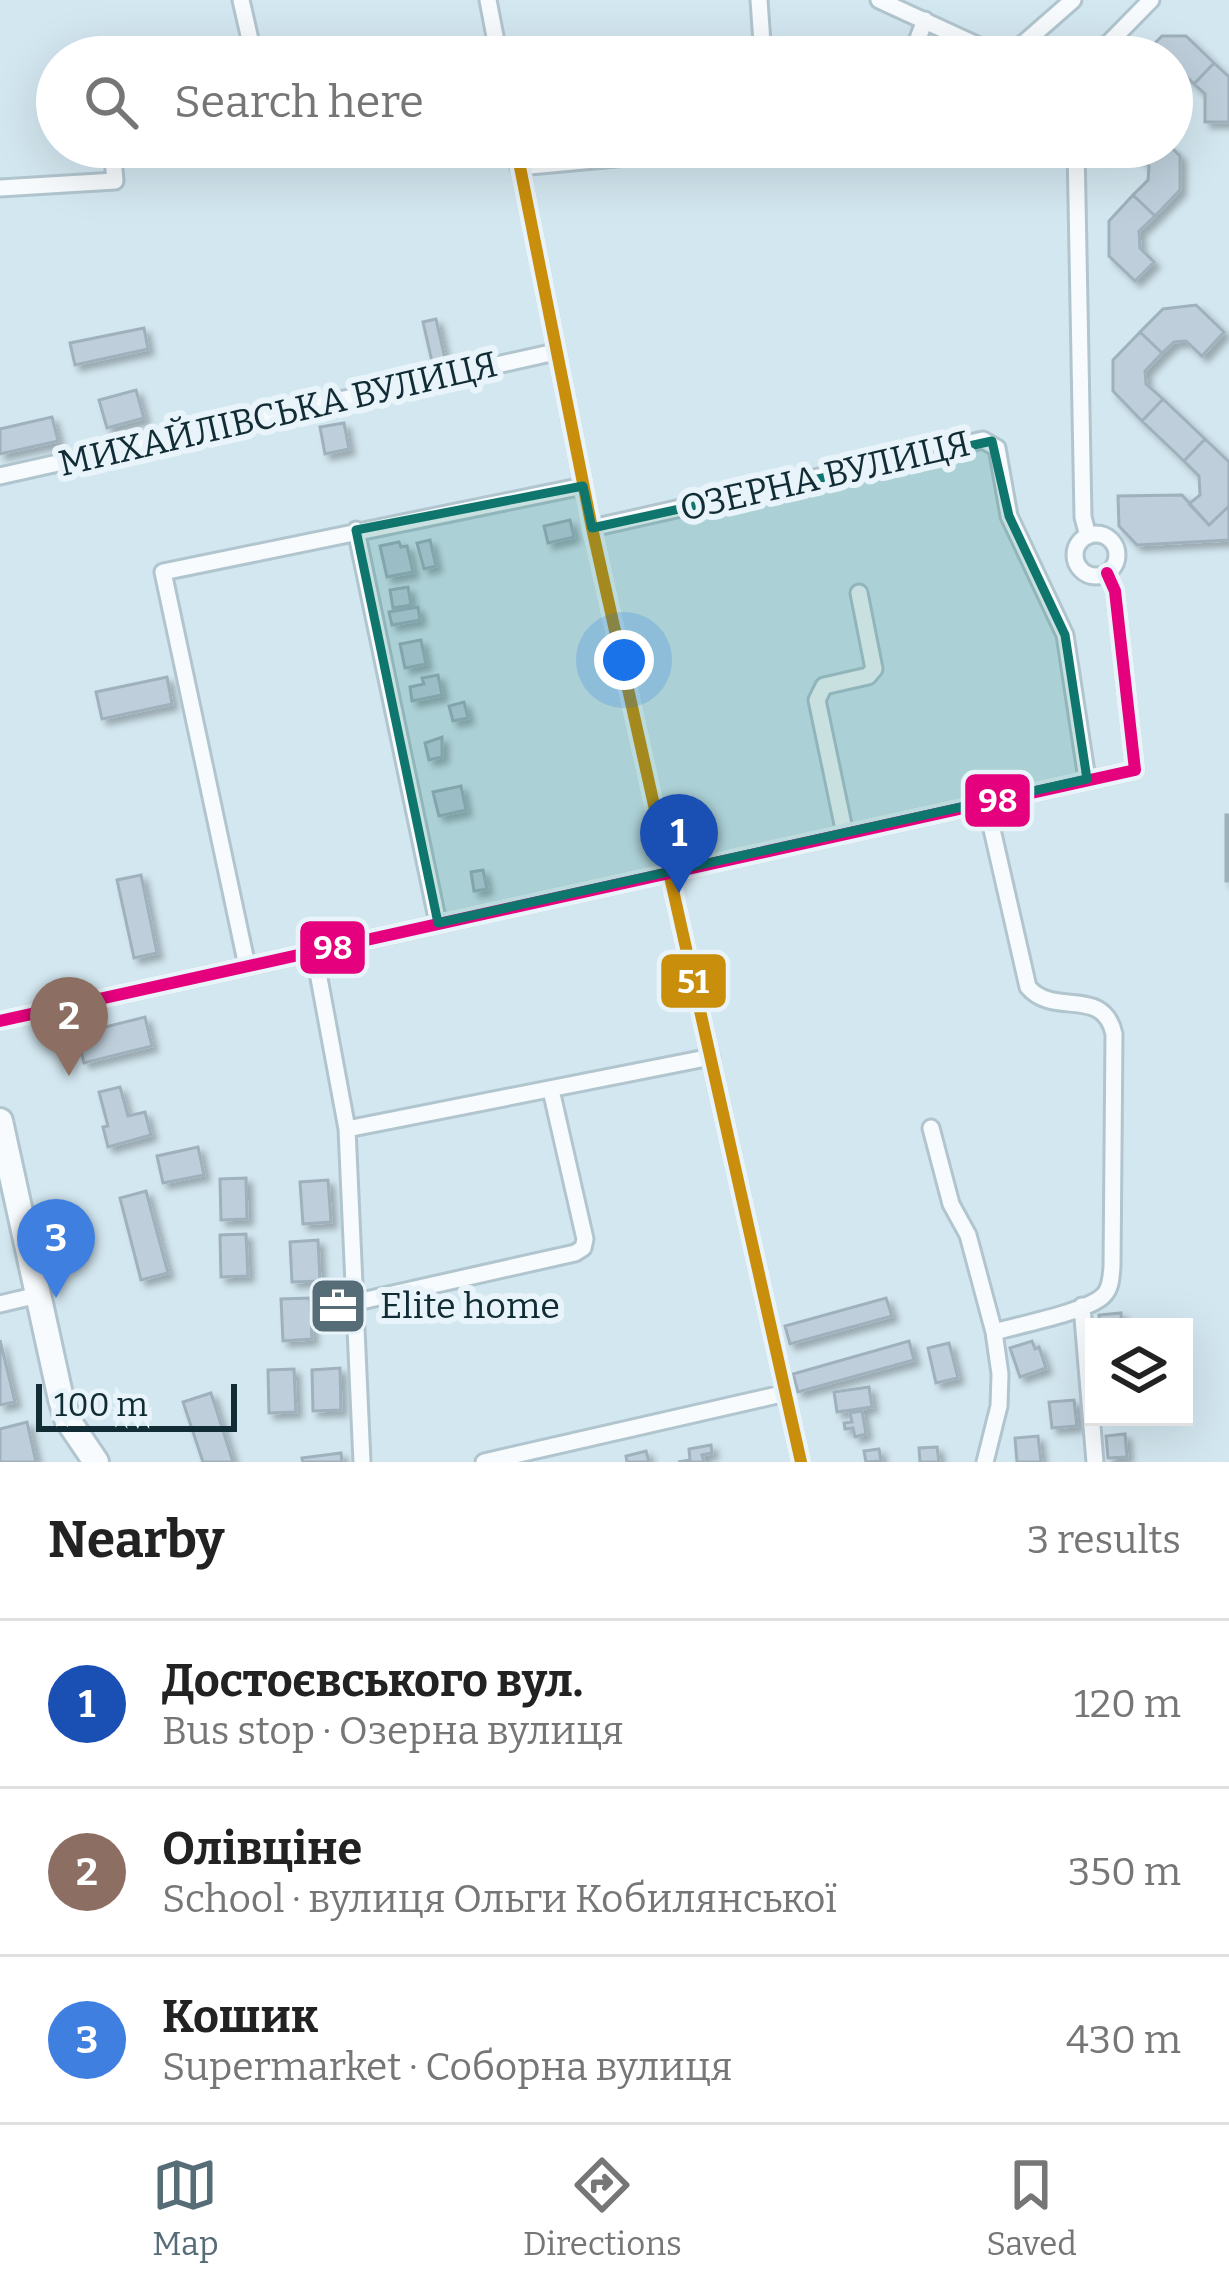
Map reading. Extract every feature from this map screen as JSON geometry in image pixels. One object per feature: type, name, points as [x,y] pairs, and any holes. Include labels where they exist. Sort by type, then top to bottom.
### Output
[{"type":"main road","points":[[0,1121],[67,1420],[96,1462]]},
{"type":"street","points":[[241,0],[249,36]]},
{"type":"street","points":[[488,0],[495,36]]},
{"type":"street","points":[[759,0],[762,36]]},
{"type":"street","points":[[879,0],[960,36]]},
{"type":"street","points":[[1031,36],[1073,0]]},
{"type":"street","points":[[1116,36],[1151,0]]},
{"type":"street","points":[[919,36],[925,20]]},
{"type":"street","points":[[0,188],[115,181],[114,168]]},
{"type":"street","points":[[519,168],[592,528],[801,1462]]},
{"type":"street","points":[[1076,168],[1083,518],[1088,536]]},
{"type":"street","name":"МИХАЙЛІВСЬКА ВУЛИЦЯ","points":[[0,476],[555,352]]},
{"type":"street","name":"ОЗЕРНА ВУЛИЦЯ","points":[[592,528],[992,441],[1009,517],[1065,635],[1087,779]]},
{"type":"street","points":[[247,966],[163,572],[583,486]]},
{"type":"street","points":[[356,530],[439,922]]},
{"type":"street","points":[[1102,535],[1113,543],[1117,556],[1107,573],[1088,574],[1078,565],[1078,545],[1088,536],[1102,535]]},
{"type":"street","points":[[0,1021],[1135,770],[1115,591],[1107,573]]},
{"type":"street","points":[[845,834],[817,700],[824,686],[868,676],[874,669],[859,593]]},
{"type":"street","points":[[986,803],[1028,987],[1037,998],[1102,1009],[1114,1034],[1112,1268],[1106,1294],[1082,1306],[994,1332]]},
{"type":"street","points":[[314,951],[347,1129],[362,1462]]},
{"type":"street","points":[[347,1129],[710,1057]]},
{"type":"street","points":[[357,1302],[584,1248],[551,1090]]},
{"type":"street","points":[[931,1128],[951,1204],[968,1235],[994,1332],[999,1406],[985,1462]]},
{"type":"street","points":[[0,1304],[38,1295]]},
{"type":"street","points":[[1082,1306],[1095,1462]]},
{"type":"street","points":[[484,1462],[786,1394]]},
{"type":"highlighted area","points":[[992,441],[1009,516],[1065,635],[1087,779],[438,923],[356,530],[583,486],[592,528]]},
{"type":"building","points":[[1193,43],[1214,63],[1193,83]]},
{"type":"building","points":[[1214,63],[1229,77],[1229,122],[1205,122],[1205,94],[1194,84]]},
{"type":"building","points":[[1149,168],[1180,168],[1180,190],[1155,216],[1133,195],[1148,180]]},
{"type":"building","points":[[1133,195],[1155,216],[1139,231],[1140,248],[1154,262],[1135,281],[1109,256],[1109,221]]},
{"type":"building","points":[[1196,305],[1224,332],[1202,356],[1186,341],[1174,342],[1162,353],[1140,332],[1163,309]]},
{"type":"building","points":[[436,319],[446,363],[433,366],[423,322]]},
{"type":"building","points":[[144,328],[148,349],[75,365],[70,343]]},
{"type":"building","points":[[1140,332],[1162,353],[1145,371],[1146,384],[1163,399],[1142,421],[1113,391],[1113,360]]},
{"type":"building","points":[[136,390],[144,418],[107,428],[99,400]]},
{"type":"building","points":[[1163,399],[1205,439],[1184,461],[1142,421]]},
{"type":"building","points":[[52,417],[58,441],[0,454],[0,429]]},
{"type":"building","points":[[344,423],[349,449],[325,454],[320,427]]},
{"type":"building","points":[[1205,439],[1229,462],[1229,506],[1209,525],[1189,504],[1200,495],[1199,476],[1184,461]]},
{"type":"building","points":[[1182,495],[1209,525],[1229,506],[1229,540],[1137,545],[1119,526],[1118,496]]},
{"type":"building","points":[[570,520],[574,537],[548,543],[544,526]]},
{"type":"building","points":[[430,540],[436,566],[424,569],[417,543]]},
{"type":"building","points":[[399,542],[407,546],[413,572],[387,577],[380,546]]},
{"type":"building","points":[[408,587],[411,605],[393,608],[390,590]]},
{"type":"building","points":[[418,607],[420,620],[392,625],[389,612]]},
{"type":"building","points":[[421,640],[426,664],[405,668],[400,644]]},
{"type":"building","points":[[438,675],[442,695],[412,701],[410,687]]},
{"type":"building","points":[[167,677],[172,704],[102,719],[96,692]]},
{"type":"building","points":[[464,702],[468,718],[453,721],[449,706]]},
{"type":"building","points":[[442,737],[442,757],[429,760],[425,743]]},
{"type":"building","points":[[461,786],[466,810],[439,816],[433,792]]},
{"type":"building","points":[[1229,815],[1229,881],[1226,881]]},
{"type":"building","points":[[483,870],[487,889],[474,891],[471,872]]},
{"type":"building","points":[[141,875],[157,953],[134,958],[117,880]]},
{"type":"building","points":[[145,1017],[152,1046],[84,1063],[77,1034]]},
{"type":"building","points":[[120,1087],[128,1116],[145,1112],[151,1135],[108,1147],[99,1092]]},
{"type":"building","points":[[198,1147],[204,1175],[163,1183],[157,1156]]},
{"type":"building","points":[[246,1178],[247,1219],[221,1220],[220,1179]]},
{"type":"building","points":[[328,1180],[331,1222],[303,1224],[300,1182]]},
{"type":"building","points":[[146,1191],[168,1273],[141,1280],[120,1198]]},
{"type":"building","points":[[246,1234],[248,1276],[221,1277],[220,1235]]},
{"type":"building","points":[[318,1240],[320,1281],[292,1282],[290,1242]]},
{"type":"building","points":[[310,1298],[312,1339],[283,1341],[281,1299]]},
{"type":"building","points":[[886,1298],[892,1316],[790,1344],[785,1326]]},
{"type":"building","points":[[0,1340],[15,1402],[0,1405]]},
{"type":"building","points":[[909,1341],[914,1360],[798,1392],[793,1374]]},
{"type":"building","points":[[1032,1341],[1046,1368],[1020,1377],[1010,1348]]},
{"type":"building","points":[[949,1343],[958,1378],[936,1383],[928,1348]]},
{"type":"building","points":[[340,1368],[341,1410],[313,1411],[312,1370]]},
{"type":"building","points":[[294,1369],[296,1412],[269,1413],[268,1370]]},
{"type":"building","points":[[869,1387],[872,1407],[837,1412],[834,1392]]},
{"type":"building","points":[[211,1393],[233,1462],[203,1462],[183,1402]]},
{"type":"building","points":[[1074,1400],[1077,1426],[1052,1428],[1049,1402]]},
{"type":"building","points":[[862,1411],[866,1434],[855,1437],[853,1428],[845,1429],[844,1423],[852,1422],[850,1413]]},
{"type":"building","points":[[27,1422],[36,1462],[0,1462],[0,1429]]},
{"type":"building","points":[[1125,1434],[1127,1457],[1108,1458],[1106,1436]]},
{"type":"building","points":[[1038,1436],[1041,1462],[1017,1462],[1015,1438]]},
{"type":"building","points":[[711,1445],[712,1453],[702,1455],[704,1462],[678,1462],[690,1460],[689,1449]]},
{"type":"building","points":[[937,1447],[939,1462],[920,1462],[919,1448]]},
{"type":"building","points":[[879,1449],[881,1461],[866,1462],[864,1451]]},
{"type":"building","points":[[646,1451],[649,1462],[627,1462],[626,1456]]},
{"type":"building","points":[[341,1453],[342,1462],[303,1462],[302,1458]]},
{"type":"transit line","name":"51","points":[[520,168],[592,528],[801,1462]]},
{"type":"transit line","name":"98","points":[[0,1021],[1135,770],[1115,591],[1107,573]]},
{"type":"place","name":"Достоєвського вул.","points":[[679,893]]},
{"type":"place","name":"Олівціне","points":[[69,1076]]},
{"type":"place","name":"Кошик","points":[[56,1298]]},
{"type":"place","name":"Elite home","points":[[338,1306]]}]
